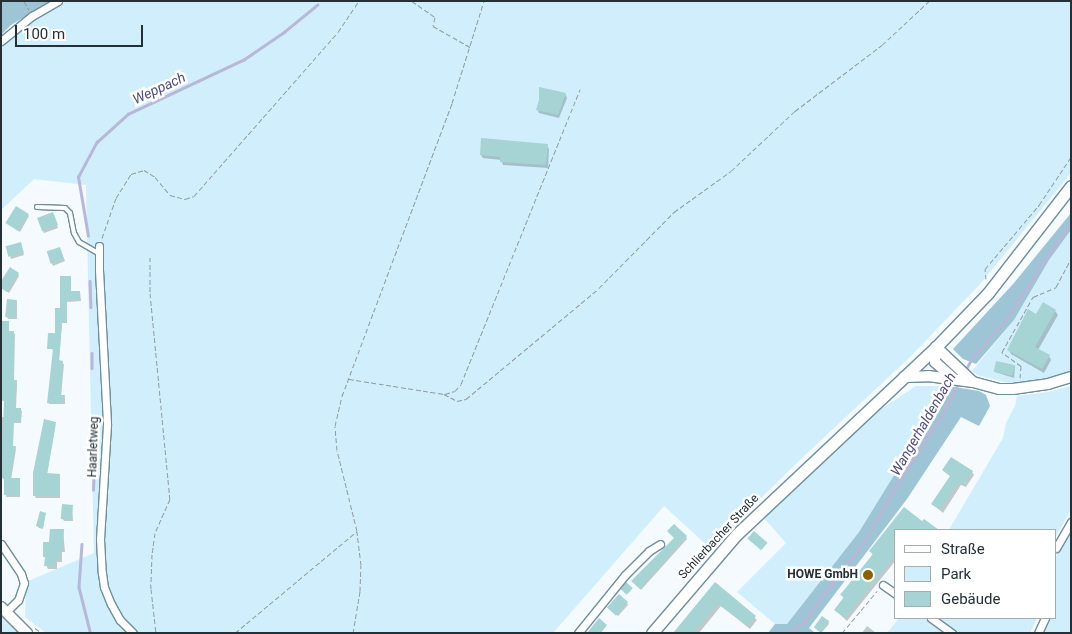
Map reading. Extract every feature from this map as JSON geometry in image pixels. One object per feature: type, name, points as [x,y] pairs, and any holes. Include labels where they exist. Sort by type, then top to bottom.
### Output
[{"type":"main road","name":"Schlierbacher Straße","points":[[652,633],[738,534],[936,347],[988,293],[1071,186]]},
{"type":"street","points":[[1,41],[32,16],[58,1]]},
{"type":"street","name":"Haarletweg","points":[[99,250],[108,425],[100,539],[102,574],[104,587],[111,604],[120,620],[132,633]]},
{"type":"street","points":[[936,347],[973,382]]},
{"type":"street","points":[[936,347],[935,362],[944,376]]},
{"type":"street","points":[[904,377],[944,376],[999,388],[1019,388],[1071,377]]},
{"type":"street","points":[[1057,546],[1071,522]]},
{"type":"street","points":[[1,544],[21,574],[24,583],[18,600],[4,609],[27,633]]},
{"type":"street","points":[[578,633],[625,575],[649,551],[660,544]]},
{"type":"street","points":[[883,585],[894,593]]},
{"type":"street","points":[[931,619],[952,633]]},
{"type":"street","points":[[1038,633],[1044,619]]},
{"type":"lane","points":[[38,207],[65,208],[70,213],[74,233],[79,242],[99,250]]},
{"type":"path","points":[[99,250],[116,198],[131,174],[144,170],[155,177],[170,195],[185,198],[194,196],[338,32],[359,1]]},
{"type":"path","points":[[412,1],[435,17],[433,26],[471,47]]},
{"type":"path","points":[[353,633],[361,583],[361,566],[357,530],[337,450],[335,426],[349,379],[471,47],[484,1]]},
{"type":"path","points":[[349,379],[444,394],[457,401],[466,399],[599,288],[674,212],[731,171],[795,111],[882,45],[929,1]]},
{"type":"path","points":[[444,394],[455,391],[461,384],[580,89]]},
{"type":"path","points":[[988,293],[985,269],[1039,205],[1071,157]]},
{"type":"path","points":[[150,257],[150,293],[170,499],[155,533],[152,554],[151,589],[156,633]]},
{"type":"path","points":[[1019,388],[1021,366],[1002,352],[1033,297],[1056,287],[1071,259]]},
{"type":"path","points":[[235,633],[357,530]]},
{"type":"path","points":[[842,633],[883,585]]},
{"type":"green space","points":[[66,1],[1071,1],[1071,173],[981,283],[911,356],[803,457],[710,548],[664,506],[553,633],[46,633],[25,617],[26,582],[94,553],[86,185],[34,179],[1,210],[1,47],[19,28]]},
{"type":"green space","points":[[1071,230],[1071,373],[1048,380],[1008,383],[977,375],[972,371],[1014,320],[1049,260]]},
{"type":"green space","points":[[916,386],[949,386],[859,532],[787,624],[775,624],[737,592],[786,543],[762,516],[860,423]]},
{"type":"green space","points":[[1071,386],[1071,510],[1057,534],[1057,529],[951,529],[1003,438],[1006,423],[1015,406],[1017,396],[1048,392]]},
{"type":"green space","points":[[1071,528],[1071,633],[1043,633],[1050,619],[1057,619],[1057,555],[1061,542]]},
{"type":"green space","points":[[1,613],[20,633],[1,633]]},
{"type":"green space","points":[[898,619],[925,619],[929,622],[932,619],[1037,619],[1030,633],[887,633]]},
{"type":"shaded area","points":[[1,1],[51,1],[11,25],[1,35]]},
{"type":"shaded area","points":[[1071,213],[1071,230],[1049,260],[1014,320],[976,364],[963,359],[953,349],[1014,283]]},
{"type":"shaded area","points":[[949,386],[979,391],[986,395],[990,406],[979,426],[961,417],[907,499],[809,628],[815,633],[768,633],[775,624],[787,624],[859,532]]},
{"type":"building","points":[[539,87],[566,93],[558,115],[536,110],[539,100]]},
{"type":"building","points":[[481,138],[548,144],[546,165],[500,162],[500,157],[480,155]]},
{"type":"building","points":[[16,206],[29,214],[18,231],[5,223]]},
{"type":"building","points":[[53,212],[58,225],[42,231],[37,218]]},
{"type":"building","points":[[21,242],[24,253],[8,257],[6,246]]},
{"type":"building","points":[[60,247],[64,259],[51,264],[47,251]]},
{"type":"building","points":[[10,267],[19,273],[7,292],[1,288],[1,281]]},
{"type":"building","points":[[60,276],[71,276],[71,291],[80,291],[80,300],[67,300],[67,322],[62,322],[59,360],[63,361],[61,395],[65,395],[64,402],[60,402],[60,404],[47,403],[53,349],[47,349],[48,333],[55,333],[55,308],[60,308]]},
{"type":"building","points":[[7,299],[17,300],[15,318],[5,317]]},
{"type":"building","points":[[1043,302],[1056,310],[1035,347],[1050,355],[1042,369],[1007,350],[1028,309],[1036,314]]},
{"type":"building","points":[[1,321],[9,321],[9,331],[14,331],[14,380],[17,380],[15,408],[21,408],[21,422],[13,422],[13,446],[16,446],[10,478],[20,478],[20,496],[4,495],[4,478],[1,478],[4,401],[1,400]]},
{"type":"building","points":[[996,361],[1015,365],[1012,376],[994,372]]},
{"type":"building","points":[[44,419],[56,422],[47,473],[60,474],[59,496],[33,496],[33,473]]},
{"type":"building","points":[[951,457],[973,471],[964,485],[959,482],[940,510],[931,504],[950,476],[942,470]]},
{"type":"building","points":[[62,504],[73,505],[72,520],[61,519]]},
{"type":"building","name":"HOWE GmbH","points":[[904,507],[922,521],[924,519],[938,529],[894,529],[894,557],[845,618],[834,610],[844,597],[840,595],[873,554],[869,551]]},
{"type":"building","points":[[40,511],[46,513],[43,528],[36,526]]},
{"type":"building","points":[[674,524],[687,536],[640,589],[631,581],[674,538],[667,531]]},
{"type":"building","points":[[50,529],[64,529],[63,549],[61,549],[60,559],[56,559],[55,566],[44,566],[43,542],[49,542]]},
{"type":"building","points":[[754,531],[768,543],[761,550],[747,539]]},
{"type":"building","points":[[626,582],[633,588],[627,595],[620,589]]},
{"type":"building","points":[[715,582],[756,616],[748,626],[718,604],[694,633],[673,633]]},
{"type":"building","points":[[619,594],[628,602],[616,615],[607,607]]},
{"type":"building","points":[[822,616],[829,621],[821,633],[814,627]]},
{"type":"building","points":[[599,618],[607,625],[601,633],[587,633]]},
{"type":"waterway","name":"Weppach","points":[[88,236],[78,177],[97,142],[128,114],[243,60],[284,32],[317,5]]},
{"type":"waterway","name":"Wangerhaldenbach","points":[[965,371],[973,356],[1005,321],[1071,221]]},
{"type":"waterway","name":"Weppach","points":[[90,281],[91,307]]},
{"type":"waterway","name":"Weppach","points":[[92,353],[92,368]]},
{"type":"waterway","name":"Wangerhaldenbach","points":[[788,633],[803,622],[863,543],[900,479],[941,417],[959,382]]},
{"type":"waterway","name":"Weppach","points":[[93,490],[94,454]]},
{"type":"waterway","name":"Weppach","points":[[82,544],[79,587],[90,631]]},
{"type":"place","name":"HOWE GmbH","points":[[868,575]]}]
